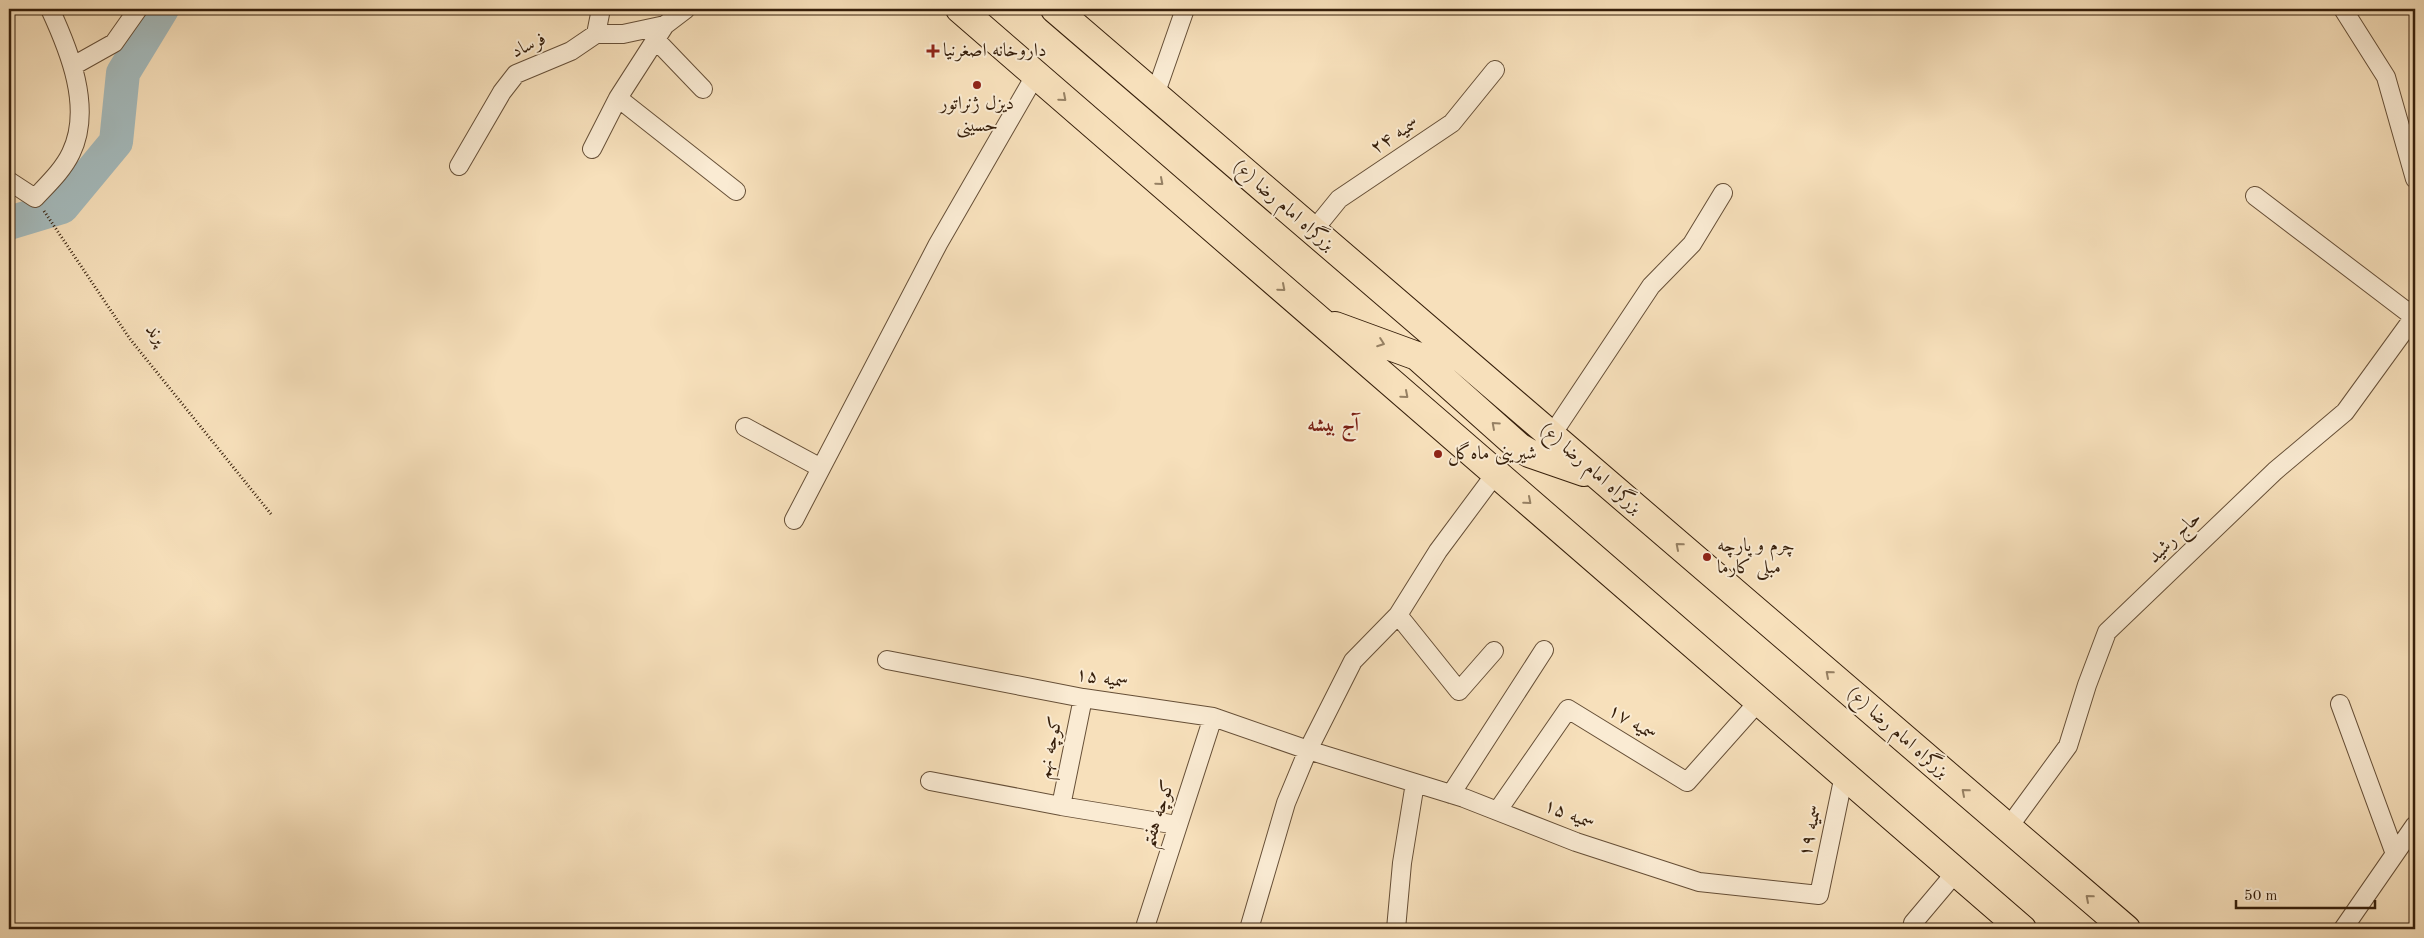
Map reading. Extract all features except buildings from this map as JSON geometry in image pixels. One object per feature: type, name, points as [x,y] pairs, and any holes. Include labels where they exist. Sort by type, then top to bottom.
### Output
[{"type":"highway","points":[[960,9],[2022,929]]},
{"type":"highway","name":"بزرگراه امام رضا (ع)","points":[[1055,9],[2126,929]]},
{"type":"highway","points":[[1319,320],[1413,354],[1524,450],[1599,477]]},
{"type":"highway","points":[[1439,424],[1484,378]]},
{"type":"street","points":[[9,181],[35,198],[62,168],[77,138],[80,107],[73,66],[50,9]]},
{"type":"street","points":[[73,66],[114,43],[138,9]]},
{"type":"street","points":[[601,9],[596,34],[623,34],[665,25]]},
{"type":"street","points":[[592,149],[618,98],[665,25],[686,9]]},
{"type":"street","points":[[1155,95],[1184,9]]},
{"type":"street","points":[[2343,9],[2386,77],[2415,179]]},
{"type":"street","name":"فرساد","points":[[459,166],[502,92],[516,74],[571,51],[596,34]]},
{"type":"street","points":[[656,40],[703,89]]},
{"type":"street","name":"سمیه ۲۴","points":[[1313,232],[1339,199],[1452,124],[1495,70]]},
{"type":"street","points":[[794,520],[938,244],[1036,74]]},
{"type":"street","points":[[618,98],[736,191]]},
{"type":"street","points":[[1551,436],[1651,286],[1692,244],[1723,193]]},
{"type":"street","points":[[2255,196],[2415,312]]},
{"type":"street","name":"حاج رشید","points":[[2008,828],[2068,746],[2086,685],[2106,632],[2276,471],[2345,412],[2415,312]]},
{"type":"street","points":[[745,426],[821,468]]},
{"type":"street","points":[[1249,929],[1286,803],[1308,750],[1354,661],[1398,615],[1438,551],[1496,473]]},
{"type":"street","points":[[1398,615],[1459,691],[1494,651]]},
{"type":"street","points":[[1451,794],[1544,650]]},
{"type":"street","name":"سمیه ۱۵","points":[[887,660],[1083,698],[1212,716],[1308,750],[1498,810],[1576,842],[1699,882],[1819,895]]},
{"type":"street","name":"کوچه نهم","points":[[1061,806],[1083,698]]},
{"type":"street","name":"سمیه ۱۷","points":[[1498,810],[1568,709],[1687,782],[1759,702]]},
{"type":"street","points":[[2340,704],[2396,854]]},
{"type":"street","name":"کوچه هفتم","points":[[1146,924],[1212,716]]},
{"type":"street","name":"سمیه ۱۹","points":[[1819,895],[1844,775]]},
{"type":"street","points":[[930,781],[1061,806],[1178,825]]},
{"type":"street","points":[[1396,929],[1402,863],[1414,783]]},
{"type":"street","points":[[2343,929],[2415,826]]},
{"type":"street","points":[[1912,929],[1912,923],[1956,872]]},
{"type":"path","name":"پرند","points":[[35,198],[130,339],[271,514]]},
{"type":"waterway","points":[[9,223],[62,207],[116,142],[123,73],[162,9]]},
{"type":"place","name":"داروخانه اصغرنیا","points":[[933,51]]},
{"type":"place","name":"دیزل ژنراتور حسینی","points":[[977,85]]},
{"type":"place","name":"شیرینی ماه‌گل","points":[[1438,454]]},
{"type":"place","name":"چرم و پارچه مبلی کارما","points":[[1707,557]]},
{"type":"district","name":"آج بیشه","points":[[1333,426]]}]
